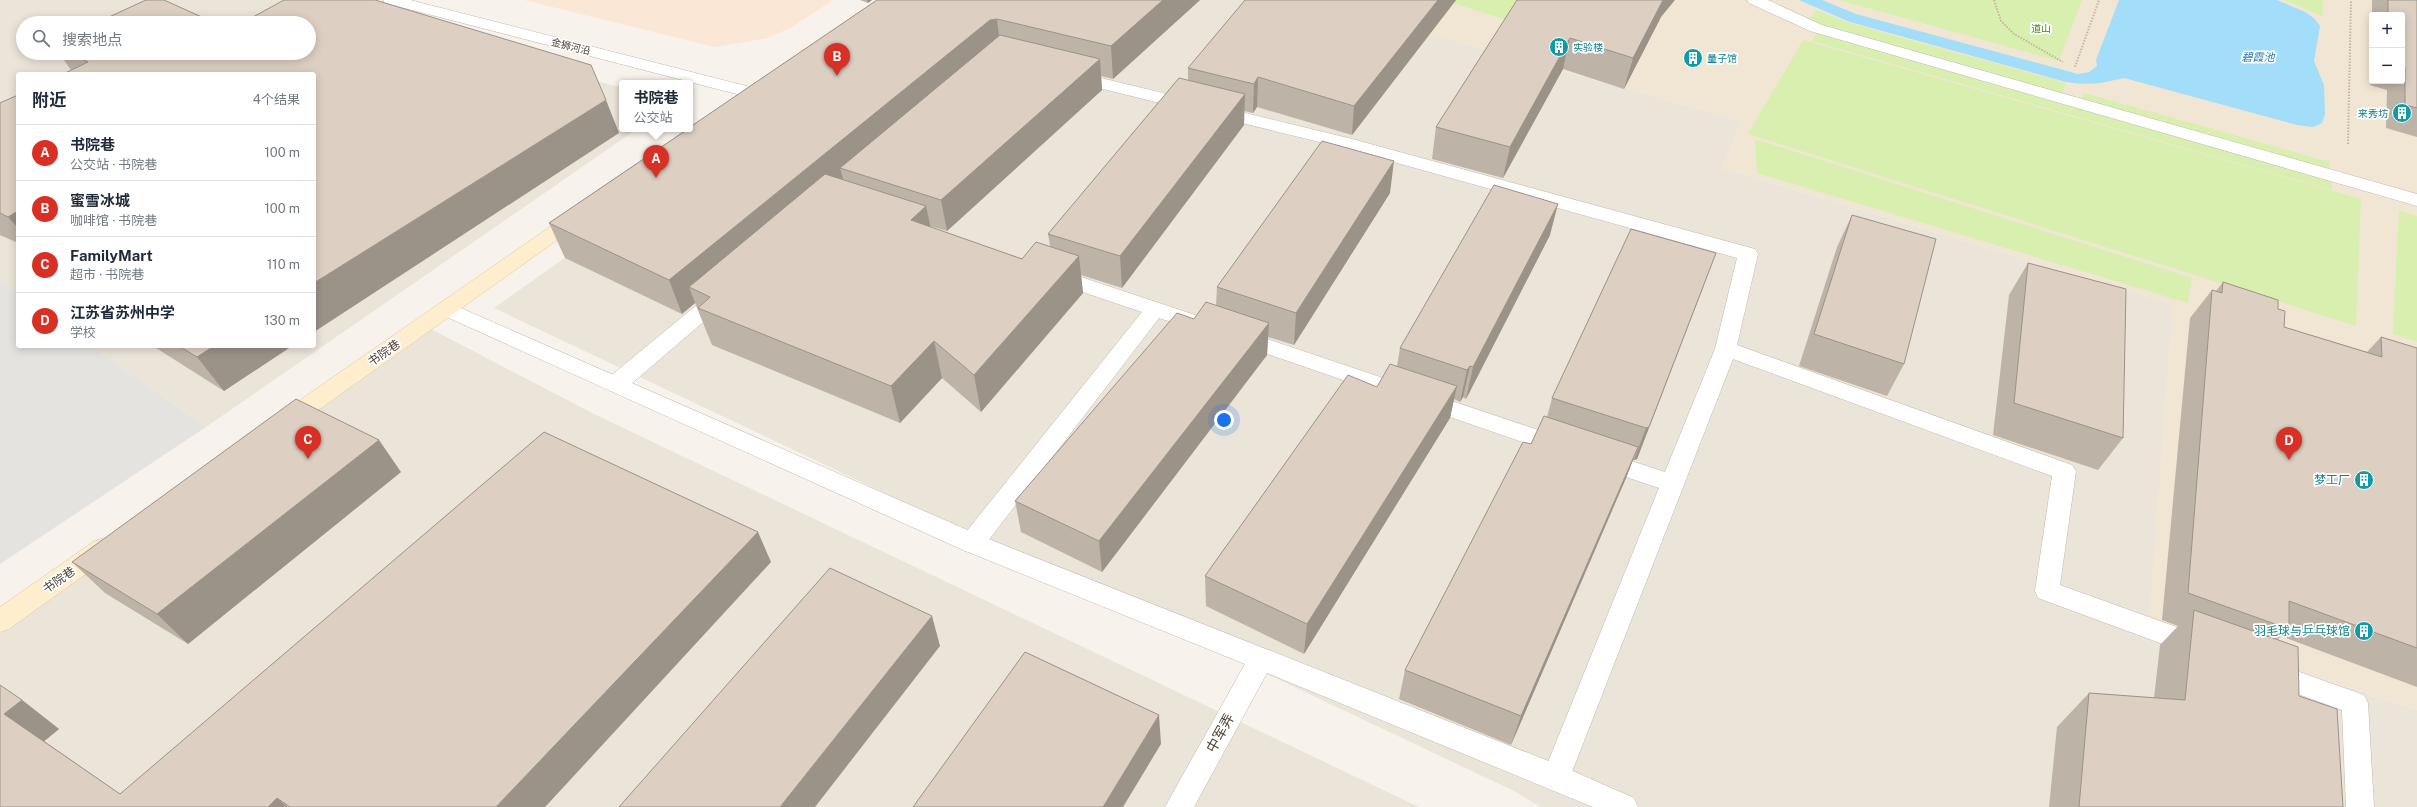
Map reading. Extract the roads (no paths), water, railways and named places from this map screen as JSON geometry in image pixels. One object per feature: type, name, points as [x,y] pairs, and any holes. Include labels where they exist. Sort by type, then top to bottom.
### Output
[{"type":"main road","points":[[733,107],[758,89]]},
{"type":"main road","name":"书院巷","points":[[272,431],[590,208]]},
{"type":"main road","name":"书院巷","points":[[0,621],[117,539]]},
{"type":"street","name":"金狮河沿","points":[[391,0],[758,89]]},
{"type":"street","points":[[1755,0],[1816,28],[2417,200]]},
{"type":"street","points":[[1055,71],[1346,143],[1748,254],[1726,349],[1556,777]]},
{"type":"street","points":[[1036,269],[1156,308],[1672,484]]},
{"type":"street","points":[[616,384],[736,283]]},
{"type":"street","points":[[972,543],[1156,308]]},
{"type":"street","points":[[447,309],[972,543],[1556,777],[1624,807]]},
{"type":"street","points":[[1726,349],[2064,471],[2047,590],[2220,654]]},
{"type":"street","name":"中军弄","points":[[1179,807],[1261,659]]},
{"type":"street","points":[[2250,665],[2355,703],[2360,807]]},
{"type":"water","name":"碧霞池","points":[[1799,0],[1822,0],[1856,14],[2078,74],[2089,72],[2097,66],[2096,60],[2119,0],[2277,0],[2305,12],[2314,18],[2320,26],[2314,61],[2324,85],[2325,114],[2322,123],[2313,127],[2297,125],[2124,78],[2081,84],[2066,82],[1850,22]]},
{"type":"place","name":"实验楼","points":[[1559,47]]},
{"type":"place","name":"量子馆","points":[[1693,58]]},
{"type":"place","name":"蜜雪冰城","points":[[837,76]]},
{"type":"place","name":"来秀坊","points":[[2402,113]]},
{"type":"place","name":"书院巷","points":[[656,178]]},
{"type":"place","name":"FamilyMart","points":[[308,459]]},
{"type":"place","name":"江苏省苏州中学","points":[[2289,460]]},
{"type":"place","name":"梦工厂","points":[[2364,480]]},
{"type":"place","name":"羽毛球与乒乓球馆","points":[[2364,631]]},
{"type":"park label","name":"道山","points":[[2041,28]]}]
